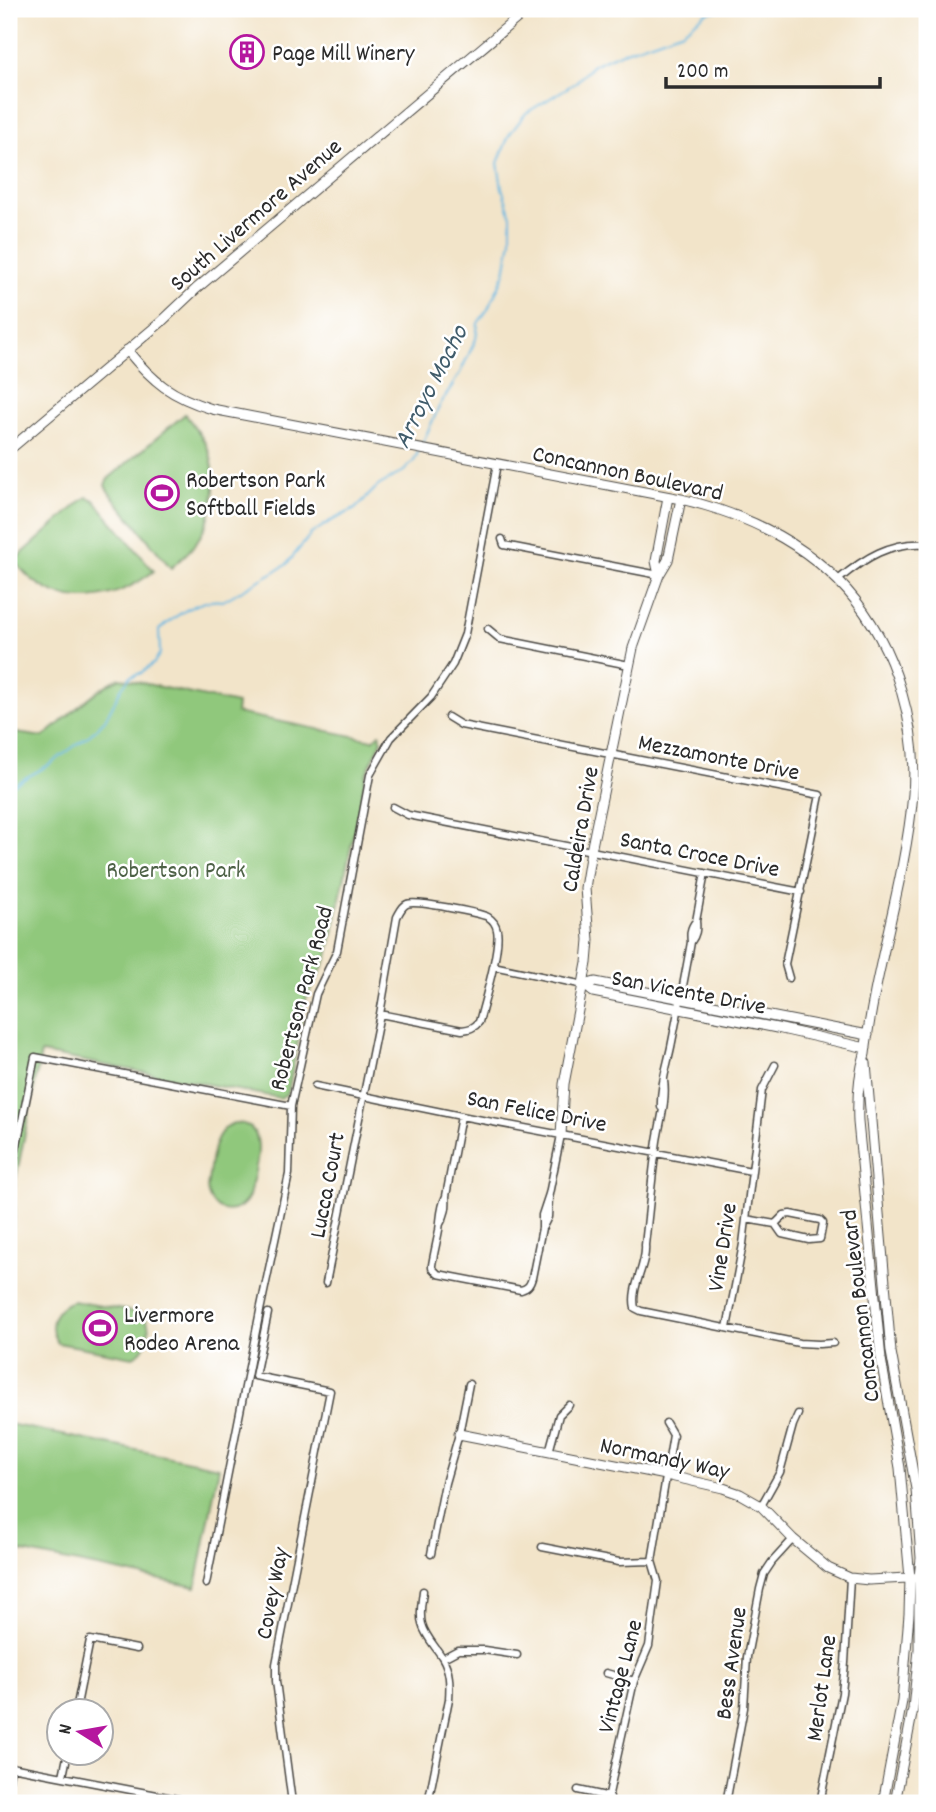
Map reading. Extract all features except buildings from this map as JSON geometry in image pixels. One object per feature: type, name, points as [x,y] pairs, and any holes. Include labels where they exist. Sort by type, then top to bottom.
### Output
[{"type":"main road","name":"South Livermore Avenue","points":[[9,450],[528,9]]},
{"type":"main road","name":"Concannon Boulevard","points":[[127,350],[151,377],[189,402],[681,499],[750,520],[797,546],[838,580],[865,612],[883,642],[906,708],[914,765],[909,822],[865,1051],[891,1352],[916,1489],[921,1558],[909,1626],[902,1701],[883,1803]]},
{"type":"main road","name":"Caldeira Drive","points":[[659,575],[656,561],[668,497]]},
{"type":"main road","name":"Caldeira Drive","points":[[561,1135],[564,1084],[584,985],[589,940],[585,888],[629,665],[659,575],[668,560],[681,499]]},
{"type":"main road","name":"San Vicente Drive","points":[[584,985],[595,982],[868,1035]]},
{"type":"main road","name":"San Vicente Drive","points":[[584,985],[593,992],[865,1051]]},
{"type":"main road","name":"Normandy Way","points":[[459,1434],[723,1488],[761,1506],[793,1539],[828,1568],[850,1578],[869,1580],[919,1577]]},
{"type":"main road","name":"Concannon Boulevard","points":[[895,1803],[913,1709],[919,1648],[919,1577]]},
{"type":"street","name":"Robertson Park Road","points":[[9,1184],[35,1057],[291,1106],[316,994],[337,951],[370,775],[391,738],[431,696],[453,664],[465,634],[497,464]]},
{"type":"street","points":[[502,539],[504,545],[659,575]]},
{"type":"street","points":[[838,580],[863,560],[887,548],[927,544]]},
{"type":"street","points":[[488,629],[500,639],[629,665]]},
{"type":"street","name":"Mezzamonte Drive","points":[[448,717],[461,725],[820,795],[801,892]]},
{"type":"street","name":"Santa Croce Drive","points":[[393,807],[408,815],[801,892]]},
{"type":"street","points":[[705,873],[696,921],[691,927],[691,943],[664,1081],[666,1094],[661,1112],[645,1245],[640,1255],[642,1265],[634,1300],[635,1308],[805,1344],[833,1343]]},
{"type":"street","points":[[789,978],[785,964],[801,892]]},
{"type":"street","name":"Lucca Court","points":[[326,1283],[397,917],[407,904],[417,903],[480,915],[492,920],[498,937],[492,966]]},
{"type":"street","points":[[380,1014],[469,1030],[480,1022],[492,966],[584,985]]},
{"type":"street","name":"Vine Drive","points":[[727,1328],[739,1269],[762,1090],[775,1065]]},
{"type":"street","name":"San Felice Drive","points":[[315,1086],[751,1171]]},
{"type":"street","points":[[206,1584],[289,1174],[291,1106]]},
{"type":"street","points":[[461,1116],[446,1196],[441,1206],[432,1268],[438,1274],[521,1290],[530,1284],[542,1228],[548,1217],[549,1194],[561,1135]]},
{"type":"street","points":[[746,1219],[775,1224],[782,1234],[816,1240],[820,1239],[823,1223],[820,1220],[790,1214],[784,1215],[775,1224]]},
{"type":"street","name":"Covey Way","points":[[268,1313],[255,1376],[330,1391],[276,1664],[292,1803]]},
{"type":"street","points":[[431,1554],[469,1384]]},
{"type":"street","points":[[550,1452],[559,1415],[569,1405]]},
{"type":"street","points":[[761,1506],[780,1472],[798,1414]]},
{"type":"street","name":"Vintage Lane","points":[[608,1800],[634,1681],[649,1646],[655,1615],[658,1581],[652,1562],[673,1435],[666,1423]]},
{"type":"street","name":"Bess Avenue","points":[[726,1803],[744,1707],[747,1657],[760,1589],[764,1574],[793,1539]]},
{"type":"street","points":[[542,1548],[619,1562],[652,1562]]},
{"type":"street","name":"Merlot Lane","points":[[820,1803],[842,1693],[850,1578]]},
{"type":"street","points":[[423,1591],[420,1615],[422,1626],[443,1658],[448,1671],[449,1699],[428,1803]]},
{"type":"street","points":[[79,1696],[90,1640],[137,1649]]},
{"type":"street","points":[[443,1658],[458,1650],[484,1650],[517,1655]]},
{"type":"street","points":[[606,1673],[634,1681]]},
{"type":"street","points":[[63,1776],[65,1766]]},
{"type":"street","points":[[9,1780],[11,1767],[199,1803]]},
{"type":"street","points":[[578,1790],[608,1800]]},
{"type":"street","points":[[311,1803],[336,1803]]},
{"type":"green space","name":"Robertson Park Softball Fields","points":[[185,414],[209,451],[214,472],[214,494],[201,535],[171,568],[105,485],[108,479]]},
{"type":"green space","name":"Robertson Park Softball Fields","points":[[87,497],[94,500],[154,571],[140,581],[108,595],[76,598],[44,588],[14,561]]},
{"type":"green space","name":"Robertson Park","points":[[120,678],[237,704],[236,713],[373,740],[380,734],[382,741],[366,774],[328,957],[306,999],[288,1093],[280,1098],[41,1053],[13,1193],[15,1212],[9,1245],[9,732],[43,737],[89,697]]},
{"type":"green space","points":[[234,1123],[246,1125],[254,1131],[257,1140],[257,1163],[249,1196],[238,1208],[225,1210],[213,1203],[207,1188],[216,1142],[226,1127]]},
{"type":"green space","name":"Livermore Rodeo Arena","points":[[73,1301],[141,1313],[149,1330],[143,1349],[133,1357],[58,1343],[52,1330],[54,1318],[61,1308]]},
{"type":"green space","points":[[9,1424],[219,1467],[196,1587],[9,1549]]},
{"type":"waterway","name":"Arroyo Mocho","points":[[422,444],[440,405],[460,373],[476,339],[478,323],[488,309],[505,273],[511,240],[511,216],[498,163],[509,135],[526,113],[575,83],[593,65],[683,31],[706,13],[722,9]]},
{"type":"waterway","name":"Arroyo Mocho","points":[[9,787],[49,765],[91,734],[105,720],[130,677],[154,663],[160,653],[159,630],[166,624],[197,604],[223,601],[286,565],[311,534],[355,509],[378,486],[404,471],[414,461],[418,452]]},
{"type":"place","name":"Page Mill Winery","points":[[247,52]]},
{"type":"place","name":"Robertson Park Softball Fields","points":[[162,493]]},
{"type":"place","name":"Livermore Rodeo Arena","points":[[100,1328]]}]
